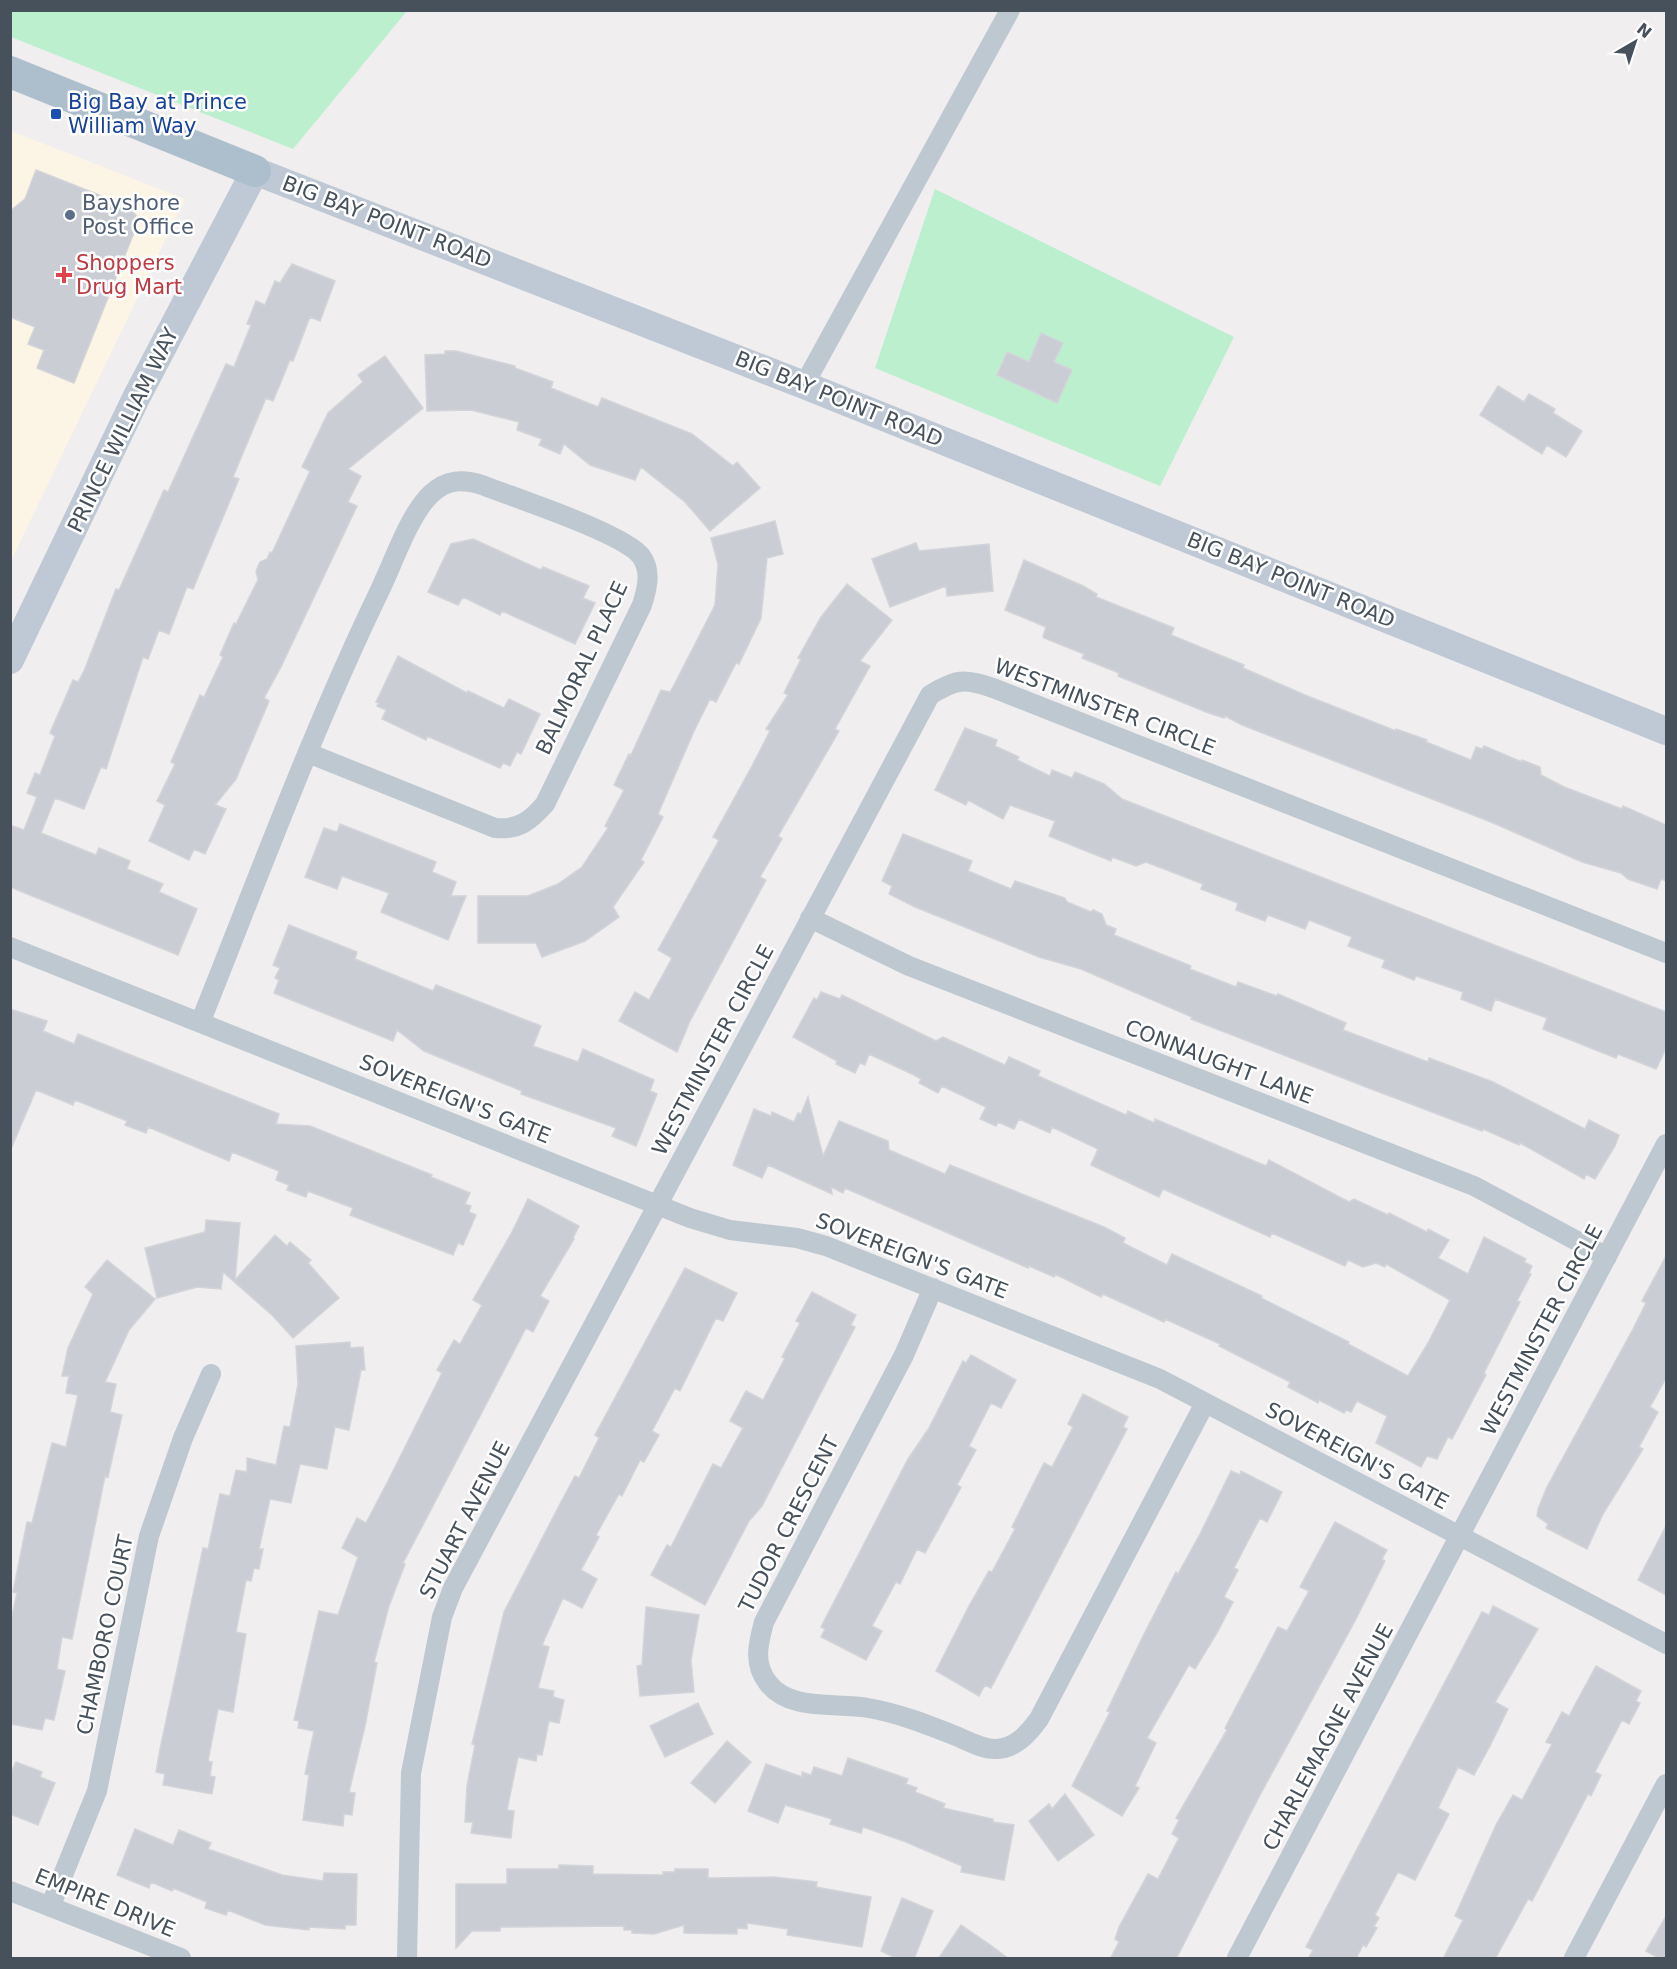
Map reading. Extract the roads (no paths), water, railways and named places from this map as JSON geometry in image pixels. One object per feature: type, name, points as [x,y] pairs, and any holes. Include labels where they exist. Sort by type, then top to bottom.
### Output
[{"type":"main road","name":"BIG BAY POINT ROAD","points":[[10,72],[255,171],[804,385],[1666,731]]},
{"type":"main road","name":"PRINCE WILLIAM WAY","points":[[10,660],[136,398],[255,171]]},
{"type":"street","points":[[804,385],[1010,10]]},
{"type":"street","name":"BALMORAL PLACE","points":[[200,1023],[340,672],[422,503],[439,488],[460,480],[482,484],[619,539],[642,558],[648,572],[647,589],[642,605],[545,804],[526,823],[517,828],[495,828],[308,753]]},
{"type":"street","name":"WESTMINSTER CIRCLE","points":[[658,1205],[930,695],[948,684],[968,680],[1666,953]]},
{"type":"street","name":"CONNAUGHT LANE","points":[[810,918],[909,966],[1474,1186],[1607,1257]]},
{"type":"street","name":"SOVEREIGN'S GATE","points":[[10,947],[690,1218],[730,1230],[819,1244],[1160,1379],[1666,1644]]},
{"type":"street","name":"WESTMINSTER CIRCLE","points":[[1461,1538],[1666,1144]]},
{"type":"street","name":"STUART AVENUE","points":[[407,1959],[411,1773],[442,1617],[471,1553],[658,1205]]},
{"type":"street","name":"TUDOR CRESCENT","points":[[933,1288],[904,1355],[764,1622],[757,1650],[759,1668],[769,1684],[782,1696],[797,1701],[868,1708],[995,1749],[1019,1741],[1039,1719],[1205,1403]]},
{"type":"street","name":"CHAMBORO COURT","points":[[50,1907],[97,1791],[149,1536],[183,1438],[211,1374]]},
{"type":"street","name":"CHARLEMAGNE AVENUE","points":[[1238,1959],[1461,1538]]},
{"type":"street","points":[[1574,1959],[1666,1785]]},
{"type":"street","name":"EMPIRE DRIVE","points":[[10,1891],[181,1959]]},
{"type":"place","name":"Big Bay at Prince William Way","points":[[56,114]]},
{"type":"place","name":"Bayshore Post Office","points":[[70,215]]},
{"type":"place","name":"Shoppers Drug Mart","points":[[64,275]]}]
